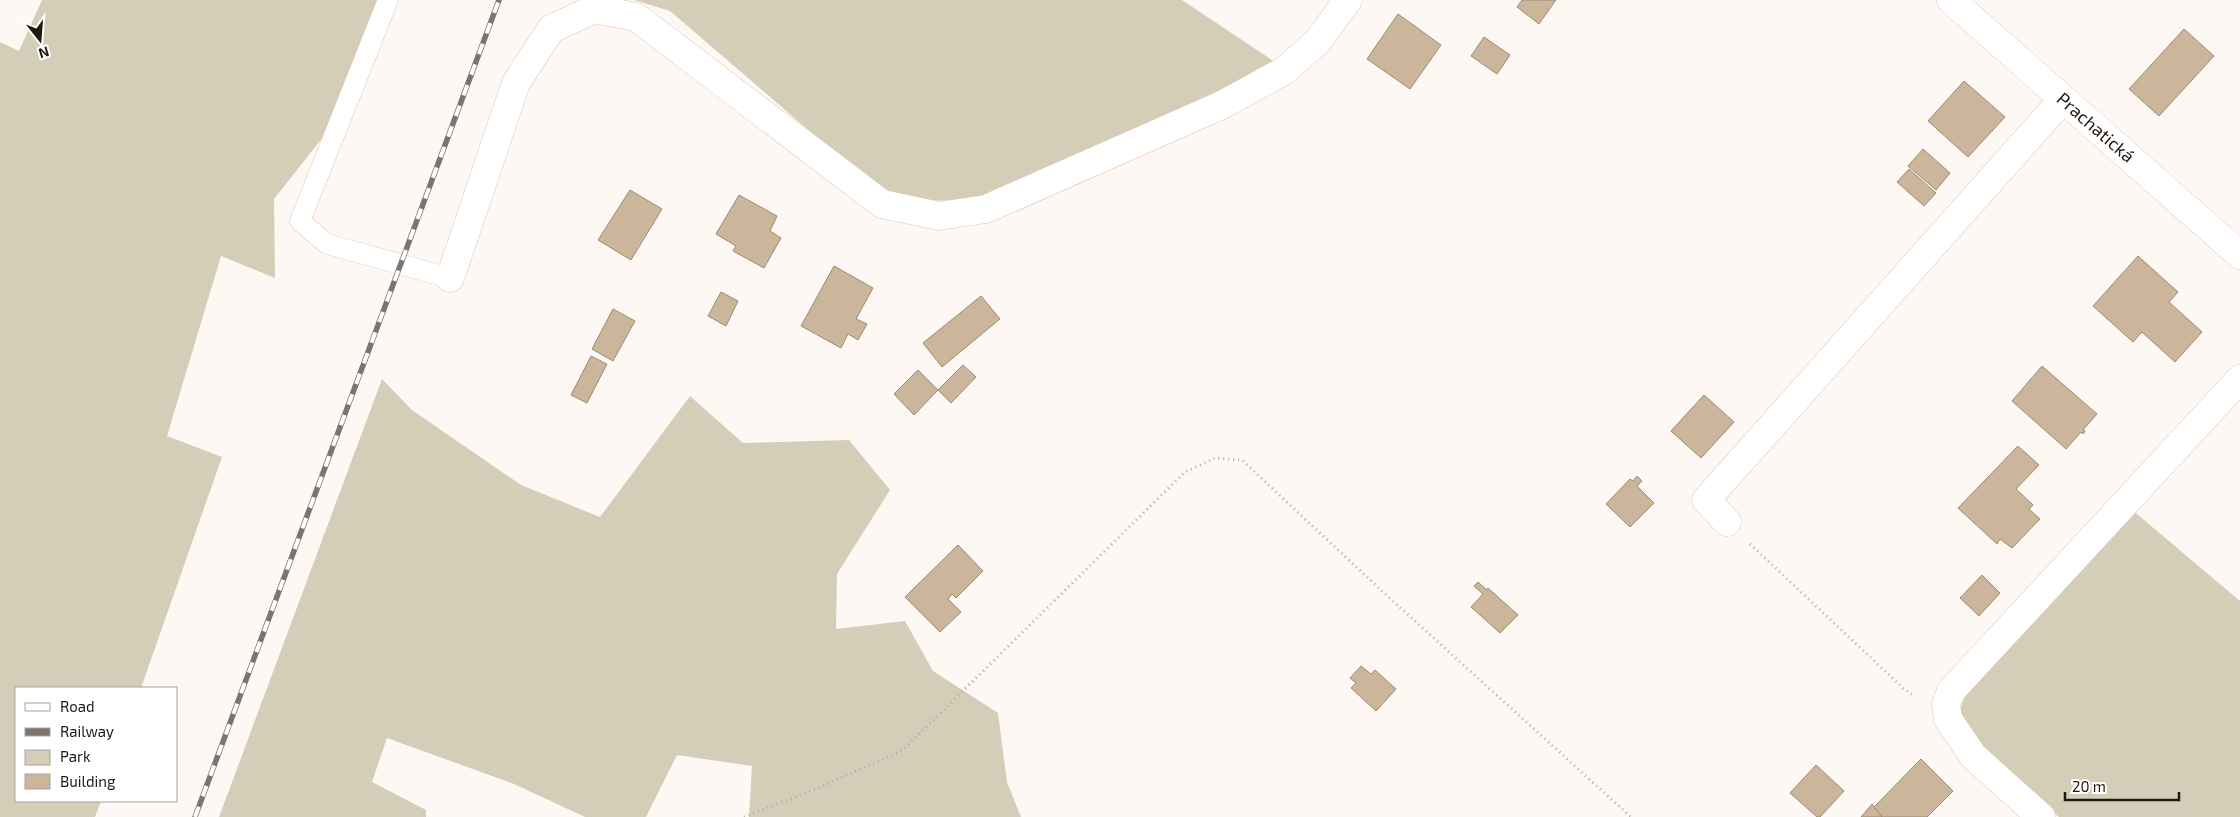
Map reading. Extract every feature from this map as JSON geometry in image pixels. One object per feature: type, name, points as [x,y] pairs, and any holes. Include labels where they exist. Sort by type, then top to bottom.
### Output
[{"type":"street","points":[[450,278],[516,83],[551,29],[594,10],[636,17],[882,204],[939,216],[986,209],[1222,105],[1284,71],[1318,41],[1348,0]]},
{"type":"street","name":"Prachatická","points":[[1951,0],[2240,255]]},
{"type":"street","points":[[1726,522],[1706,500],[2063,98]]},
{"type":"street","points":[[2042,817],[1973,756],[1948,719],[1946,704],[1951,691],[2240,379]]},
{"type":"lane","points":[[388,0],[300,221],[327,244],[450,278]]},
{"type":"path","points":[[744,817],[821,787],[903,750],[1185,472],[1215,458],[1242,460],[1383,592],[1631,817]]},
{"type":"path","points":[[1726,522],[1903,688],[1948,719]]},
{"type":"green space","points":[[42,0],[382,0],[346,108],[274,199],[275,278],[221,256],[167,436],[222,457],[141,687],[15,687],[15,802],[101,802],[95,817],[0,817],[0,42],[19,51]]},
{"type":"green space","points":[[634,0],[1182,0],[1278,64],[976,199],[929,201],[876,188],[670,11]]},
{"type":"green space","points":[[382,379],[412,410],[521,485],[600,517],[690,396],[743,443],[849,440],[890,490],[837,574],[836,629],[905,621],[933,671],[998,713],[1007,782],[1021,817],[749,817],[752,766],[677,755],[646,817],[585,817],[514,784],[387,738],[372,782],[426,810],[426,817],[219,817]]},
{"type":"green space","points":[[2131,509],[2240,601],[2240,817],[2059,817],[1986,752],[1973,737],[1964,722],[1961,708],[1966,695]]},
{"type":"building","points":[[1522,0],[1556,0],[1539,24],[1517,7]]},
{"type":"building","points":[[1398,14],[1441,45],[1410,89],[1367,59]]},
{"type":"building","points":[[2184,29],[2214,56],[2159,116],[2129,89]]},
{"type":"building","points":[[1484,37],[1510,55],[1497,74],[1471,56]]},
{"type":"building","points":[[1964,81],[2005,117],[1968,157],[1928,121]]},
{"type":"building","points":[[1923,149],[1950,173],[1936,190],[1908,166]]},
{"type":"building","points":[[1909,169],[1936,193],[1924,206],[1897,182]]},
{"type":"building","points":[[630,190],[662,209],[631,260],[598,240]]},
{"type":"building","points":[[739,195],[777,216],[770,231],[781,238],[764,268],[733,251],[736,246],[716,234]]},
{"type":"building","points":[[2138,256],[2178,292],[2169,302],[2202,332],[2175,362],[2142,332],[2133,342],[2093,306]]},
{"type":"building","points":[[834,266],[873,288],[856,319],[867,324],[858,340],[848,334],[841,348],[801,326]]},
{"type":"building","points":[[721,292],[738,301],[726,326],[708,316]]},
{"type":"building","points":[[981,296],[1000,319],[942,367],[923,343]]},
{"type":"building","points":[[613,309],[635,321],[613,361],[592,349]]},
{"type":"building","points":[[591,356],[607,364],[587,403],[571,395]]},
{"type":"building","points":[[963,365],[976,377],[951,403],[938,390]]},
{"type":"building","points":[[2042,366],[2097,414],[2083,430],[2085,431],[2083,434],[2081,432],[2066,449],[2012,401]]},
{"type":"building","points":[[918,370],[938,390],[914,415],[894,394]]},
{"type":"building","points":[[1704,395],[1734,422],[1701,458],[1671,431]]},
{"type":"building","points":[[2018,446],[2039,465],[2016,489],[2033,505],[2029,509],[2040,519],[2012,548],[2000,539],[1997,544],[1958,508]]},
{"type":"building","points":[[1637,476],[1642,481],[1637,486],[1654,503],[1630,527],[1606,504],[1630,479],[1633,481]]},
{"type":"building","points":[[958,545],[983,571],[956,598],[952,594],[948,599],[961,612],[940,632],[905,597]]},
{"type":"building","points":[[1982,575],[2000,593],[1979,616],[1960,598]]},
{"type":"building","points":[[1478,582],[1487,590],[1488,588],[1518,615],[1500,633],[1471,607],[1483,594],[1474,586]]},
{"type":"building","points":[[1361,666],[1371,674],[1375,670],[1396,689],[1376,711],[1351,688],[1356,683],[1350,678]]},
{"type":"building","points":[[1921,759],[1953,791],[1927,817],[1882,817],[1873,808]]},
{"type":"building","points":[[1816,765],[1844,791],[1820,817],[1817,817],[1790,793]]},
{"type":"building","points":[[1872,804],[1882,817],[1861,817]]},
{"type":"railway","points":[[195,817],[499,0]]}]
